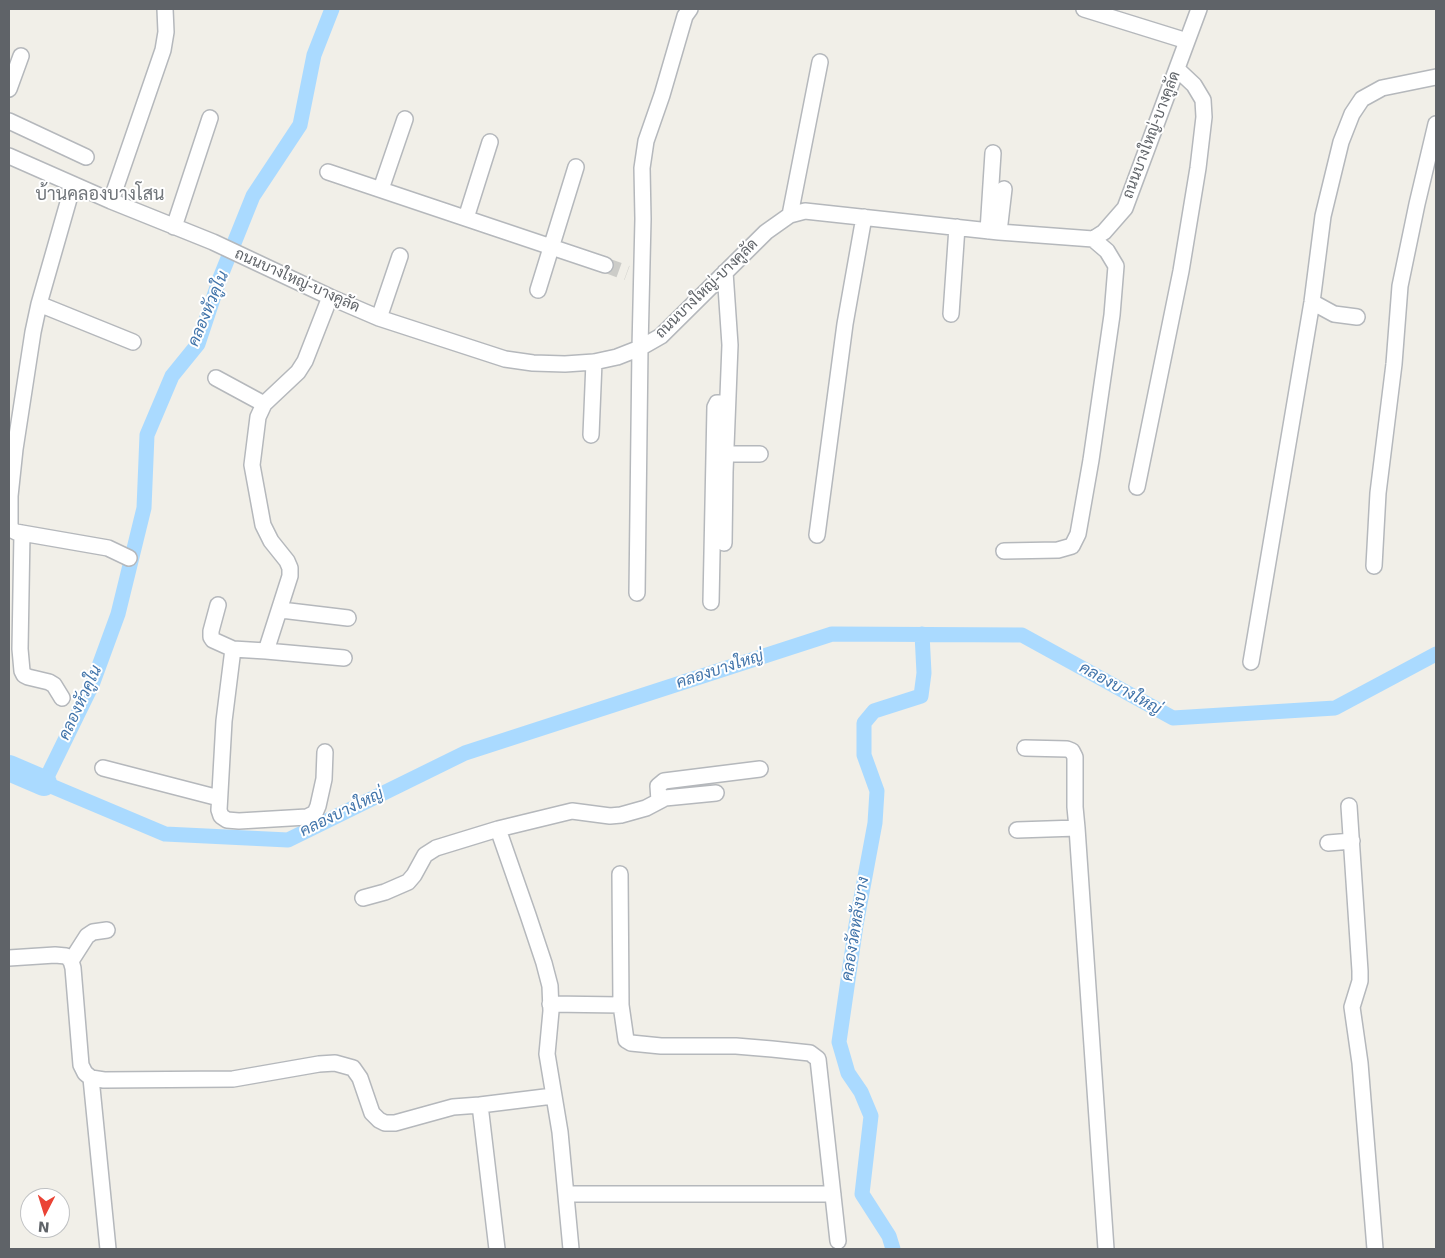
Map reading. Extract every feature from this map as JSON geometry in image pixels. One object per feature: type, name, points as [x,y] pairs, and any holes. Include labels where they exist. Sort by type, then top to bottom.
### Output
[{"type":"street","points":[[110,201],[164,50],[166,32],[165,9]]},
{"type":"street","points":[[637,593],[640,348],[634,274],[643,220],[642,168],[646,141],[662,95],[685,16],[689,9]]},
{"type":"street","points":[[1084,9],[1187,41]]},
{"type":"street","name":"ถนนบางใหญ่-บางคูลัด","points":[[9,156],[110,201],[213,242],[330,297],[380,318],[504,359],[557,364],[594,362],[617,357],[640,348],[661,336],[766,232],[790,215],[805,211],[994,231],[1093,239],[1114,221],[1125,208],[1199,9]]},
{"type":"street","points":[[9,89],[21,56]]},
{"type":"street","points":[[790,215],[820,62]]},
{"type":"street","points":[[1136,487],[1181,271],[1198,168],[1204,117],[1203,100],[1194,86],[1177,70]]},
{"type":"street","points":[[1251,662],[1312,302],[1323,216],[1341,142],[1352,114],[1362,99],[1382,88],[1436,77]]},
{"type":"street","points":[[174,227],[210,118]]},
{"type":"street","points":[[381,189],[405,119]]},
{"type":"street","points":[[9,121],[86,157]]},
{"type":"street","points":[[1374,566],[1378,493],[1394,364],[1400,286],[1416,204],[1436,124]]},
{"type":"street","points":[[466,218],[490,142]]},
{"type":"street","points":[[993,153],[994,231]]},
{"type":"street","points":[[538,290],[576,168]]},
{"type":"street","points":[[328,172],[605,265]]},
{"type":"street","points":[[73,184],[39,304],[13,438],[10,525],[12,530],[22,533],[108,548],[129,558]]},
{"type":"street","points":[[994,231],[1004,189]]},
{"type":"street","points":[[817,535],[846,324],[864,218]]},
{"type":"street","points":[[951,314],[958,227]]},
{"type":"street","points":[[1004,551],[1058,550],[1072,546],[1078,534],[1111,324],[1116,266],[1107,251],[1093,239]]},
{"type":"street","points":[[380,318],[400,256]]},
{"type":"street","points":[[724,543],[730,345],[725,272]]},
{"type":"street","points":[[266,651],[290,576],[290,568],[288,561],[272,541],[263,525],[252,465],[258,417],[264,404],[298,372],[306,361],[330,297]]},
{"type":"street","points":[[1312,302],[1334,314],[1357,318]]},
{"type":"street","points":[[39,304],[133,342]]},
{"type":"street","points":[[591,435],[594,362]]},
{"type":"street","points":[[216,378],[264,404]]},
{"type":"street","points":[[711,602],[715,405],[717,403],[727,403]]},
{"type":"street","points":[[726,454],[760,454]]},
{"type":"street","points":[[22,533],[20,649],[22,671],[28,678],[49,682],[54,685],[62,698]]},
{"type":"street","points":[[218,605],[211,636],[214,640],[233,648],[344,658]]},
{"type":"street","points":[[280,610],[348,618]]},
{"type":"street","points":[[233,648],[224,721],[218,810],[221,816],[227,820],[239,821],[307,817],[315,813],[324,779],[325,752]]},
{"type":"street","points":[[1025,748],[1067,749],[1072,751],[1075,757],[1075,807],[1106,1249]]},
{"type":"street","points":[[103,768],[219,798]]},
{"type":"street","points":[[659,801],[658,786],[664,781],[760,769]]},
{"type":"street","points":[[363,898],[385,892],[408,882],[425,855],[436,848],[498,829],[572,811],[610,816],[621,815],[675,797],[716,793]]},
{"type":"street","points":[[1350,806],[1360,971],[1360,981],[1352,1007],[1360,1063],[1375,1249]]},
{"type":"street","points":[[1017,830],[1077,828]]},
{"type":"street","points":[[498,829],[544,963],[550,986],[547,1054],[560,1132],[571,1249]]},
{"type":"street","points":[[1328,844],[1352,841]]},
{"type":"street","points":[[620,874],[621,1005],[626,1040],[631,1043],[661,1046],[736,1046],[772,1049],[810,1053],[818,1059],[838,1241]]},
{"type":"street","points":[[71,960],[87,936],[92,932],[107,930]]},
{"type":"street","points":[[9,958],[55,955],[66,956],[71,960],[81,1065],[85,1073],[91,1078],[114,1080],[233,1079],[335,1063],[353,1068],[360,1078],[372,1113],[378,1120],[385,1123],[395,1123],[452,1107],[480,1106],[553,1096]]},
{"type":"street","points":[[550,1004],[621,1005]]},
{"type":"street","points":[[91,1078],[108,1249]]},
{"type":"street","points":[[480,1106],[497,1249]]},
{"type":"street","points":[[566,1194],[833,1194]]},
{"type":"waterway","name":"คลองบางใหญ่","points":[[332,9],[314,55],[300,125],[253,196],[220,278],[198,344],[172,376],[147,435],[144,508],[118,614],[92,685],[44,783],[165,834],[288,840],[465,753],[832,634],[1022,635],[1173,718],[1335,708],[1436,654]]},
{"type":"waterway","name":"คลองวัดหลังบาง","points":[[893,1249],[889,1236],[862,1194],[871,1116],[861,1092],[848,1073],[839,1042],[856,925],[875,823],[877,791],[864,755],[864,723],[874,711],[921,696],[924,673],[922,634]]},
{"type":"waterway","name":"คลองบางใหญ่","points":[[9,768],[44,783]]},
{"type":"tunnel","points":[[605,265],[627,273]]},
{"type":"district","name":"บ้านคลองบางโสน","points":[[100,195]]},
{"type":"water label","name":"คลองหัวคูใน","points":[[209,309]]},
{"type":"water label","name":"คลองหัวคูใน","points":[[81,703]]}]
